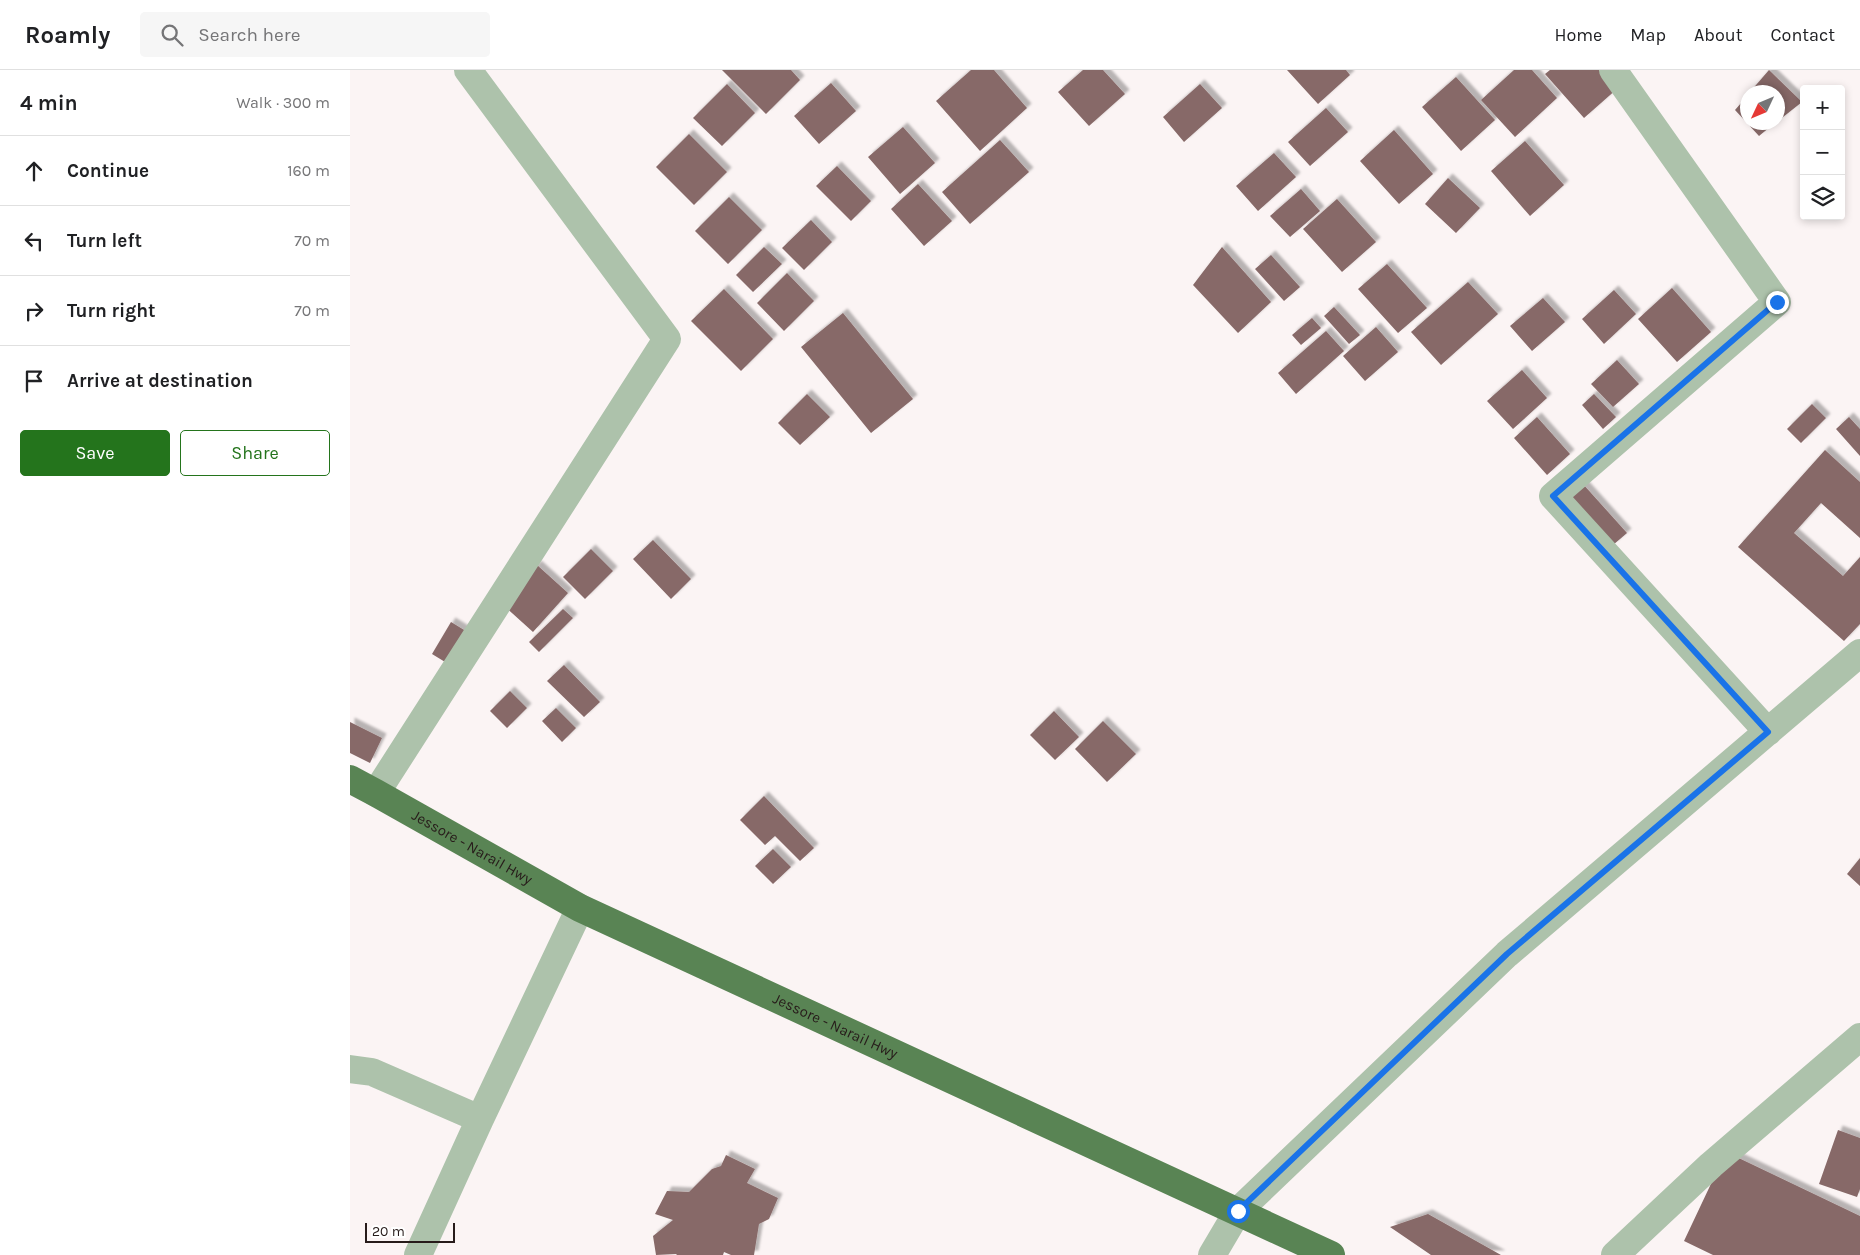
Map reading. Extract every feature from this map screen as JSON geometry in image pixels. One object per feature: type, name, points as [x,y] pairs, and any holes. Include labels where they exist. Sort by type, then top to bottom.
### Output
[{"type":"highway","name":"Jessore - Narail Hwy","points":[[350,780],[580,908],[1331,1255]]},
{"type":"street","points":[[376,793],[667,338],[468,70]]},
{"type":"street","points":[[1614,70],[1777,302],[1553,496],[1768,732]]},
{"type":"street","points":[[1212,1255],[1238,1211],[1507,954],[1860,653]]},
{"type":"street","points":[[418,1255],[580,908]]},
{"type":"street","points":[[1615,1255],[1711,1165],[1860,1037]]},
{"type":"street","points":[[350,1069],[372,1072],[480,1119]]},
{"type":"building","points":[[722,70],[791,70],[800,80],[766,114]]},
{"type":"building","points":[[971,70],[994,70],[1027,108],[980,151],[936,101]]},
{"type":"building","points":[[1083,70],[1103,70],[1125,94],[1089,126],[1058,92]]},
{"type":"building","points":[[1287,70],[1346,70],[1350,75],[1318,104]]},
{"type":"building","points":[[1514,70],[1532,70],[1557,98],[1515,137],[1481,100]]},
{"type":"building","points":[[1550,70],[1602,70],[1618,88],[1584,118],[1545,74]]},
{"type":"building","points":[[1769,70],[1784,85],[1756,85]]},
{"type":"building","points":[[1456,77],[1495,120],[1461,151],[1422,107]]},
{"type":"building","points":[[831,83],[856,111],[819,144],[794,116]]},
{"type":"building","points":[[727,84],[755,113],[722,146],[693,118]]},
{"type":"building","points":[[1200,84],[1222,108],[1184,142],[1163,117]]},
{"type":"building","points":[[1785,86],[1800,100],[1800,104],[1785,115]]},
{"type":"building","points":[[1740,104],[1740,115],[1735,110]]},
{"type":"building","points":[[1326,108],[1348,132],[1310,166],[1288,142]]},
{"type":"building","points":[[903,127],[935,163],[900,194],[868,157]]},
{"type":"building","points":[[1394,130],[1433,174],[1399,204],[1360,161]]},
{"type":"building","points":[[1753,130],[1766,130],[1759,136]]},
{"type":"building","points":[[689,134],[727,172],[694,205],[656,167]]},
{"type":"building","points":[[1000,140],[1029,172],[970,224],[942,192]]},
{"type":"building","points":[[1525,141],[1564,185],[1530,216],[1491,171]]},
{"type":"building","points":[[1274,153],[1296,177],[1258,211],[1236,186]]},
{"type":"building","points":[[837,166],[871,201],[851,221],[816,186]]},
{"type":"building","points":[[1448,178],[1480,208],[1456,233],[1425,204]]},
{"type":"building","points":[[918,184],[952,221],[924,246],[891,209]]},
{"type":"building","points":[[1301,189],[1320,211],[1290,237],[1270,216]]},
{"type":"building","points":[[729,197],[762,230],[728,264],[695,231]]},
{"type":"building","points":[[1337,199],[1376,242],[1342,272],[1303,229]]},
{"type":"building","points":[[811,220],[832,242],[804,270],[782,248]]},
{"type":"building","points":[[764,247],[782,264],[753,292],[736,275]]},
{"type":"building","points":[[1222,247],[1271,302],[1238,333],[1193,285]]},
{"type":"building","points":[[1271,255],[1300,287],[1284,301],[1255,269]]},
{"type":"building","points":[[1387,264],[1427,308],[1398,333],[1358,289]]},
{"type":"building","points":[[787,273],[814,301],[784,331],[757,303]]},
{"type":"building","points":[[1468,282],[1498,314],[1441,365],[1411,332]]},
{"type":"building","points":[[1672,288],[1711,332],[1677,362],[1638,319]]},
{"type":"building","points":[[724,289],[773,339],[741,371],[691,321]]},
{"type":"building","points":[[1614,290],[1636,314],[1604,344],[1582,319]]},
{"type":"building","points":[[1543,298],[1565,322],[1532,351],[1510,326]]},
{"type":"building","points":[[1334,307],[1360,335],[1349,344],[1324,316]]},
{"type":"building","points":[[843,313],[913,399],[871,433],[801,347]]},
{"type":"building","points":[[1312,318],[1321,328],[1301,345],[1292,335]]},
{"type":"building","points":[[1376,327],[1398,352],[1365,381],[1343,356]]},
{"type":"building","points":[[1326,331],[1344,351],[1296,394],[1278,373]]},
{"type":"building","points":[[1617,360],[1639,384],[1613,407],[1591,384]]},
{"type":"building","points":[[1522,370],[1547,398],[1513,429],[1487,401]]},
{"type":"building","points":[[807,394],[830,417],[800,445],[778,423]]},
{"type":"building","points":[[1594,394],[1616,417],[1603,429],[1582,405]]},
{"type":"building","points":[[1812,404],[1826,418],[1801,443],[1787,429]]},
{"type":"building","points":[[1537,417],[1570,454],[1547,475],[1514,438]]},
{"type":"building","points":[[1849,417],[1860,429],[1860,456],[1836,429]]},
{"type":"building","points":[[1825,450],[1860,482],[1860,538],[1821,503],[1794,533],[1843,576],[1860,557],[1860,624],[1844,641],[1738,547]]},
{"type":"building","points":[[1582,483],[1627,533],[1613,545],[1568,496]]},
{"type":"building","points":[[653,540],[691,579],[671,599],[633,559]]},
{"type":"building","points":[[591,549],[613,571],[585,599],[563,577]]},
{"type":"building","points":[[537,565],[568,593],[533,632],[502,604]]},
{"type":"building","points":[[563,609],[573,618],[539,652],[529,642]]},
{"type":"building","points":[[451,622],[469,633],[450,665],[432,654]]},
{"type":"building","points":[[564,665],[600,702],[584,717],[547,681]]},
{"type":"building","points":[[510,691],[527,708],[507,728],[490,711]]},
{"type":"building","points":[[556,708],[576,728],[562,742],[542,721]]},
{"type":"building","points":[[1054,711],[1079,737],[1055,760],[1030,735]]},
{"type":"building","points":[[1103,721],[1136,754],[1107,782],[1075,749]]},
{"type":"building","points":[[350,722],[382,738],[370,763],[350,753]]},
{"type":"building","points":[[764,796],[814,848],[800,861],[775,836],[765,845],[740,820]]},
{"type":"building","points":[[773,849],[791,867],[773,884],[755,866]]},
{"type":"building","points":[[1860,858],[1860,886],[1847,874]]},
{"type":"building","points":[[1838,1130],[1860,1138],[1860,1189],[1857,1197],[1819,1184]]},
{"type":"building","points":[[1726,1152],[1860,1216],[1860,1255],[1713,1255],[1684,1241]]},
{"type":"building","points":[[726,1155],[755,1169],[747,1183],[778,1198],[769,1219],[759,1224],[754,1255],[731,1255],[724,1252],[723,1255],[656,1255],[653,1236],[673,1220],[655,1214],[667,1191],[689,1192],[712,1169],[721,1166]]},
{"type":"building","points":[[1428,1214],[1501,1255],[1431,1255],[1390,1227]]},
{"type":"route","points":[[1238,1211],[1507,954],[1768,732],[1553,496],[1777,302]]}]
